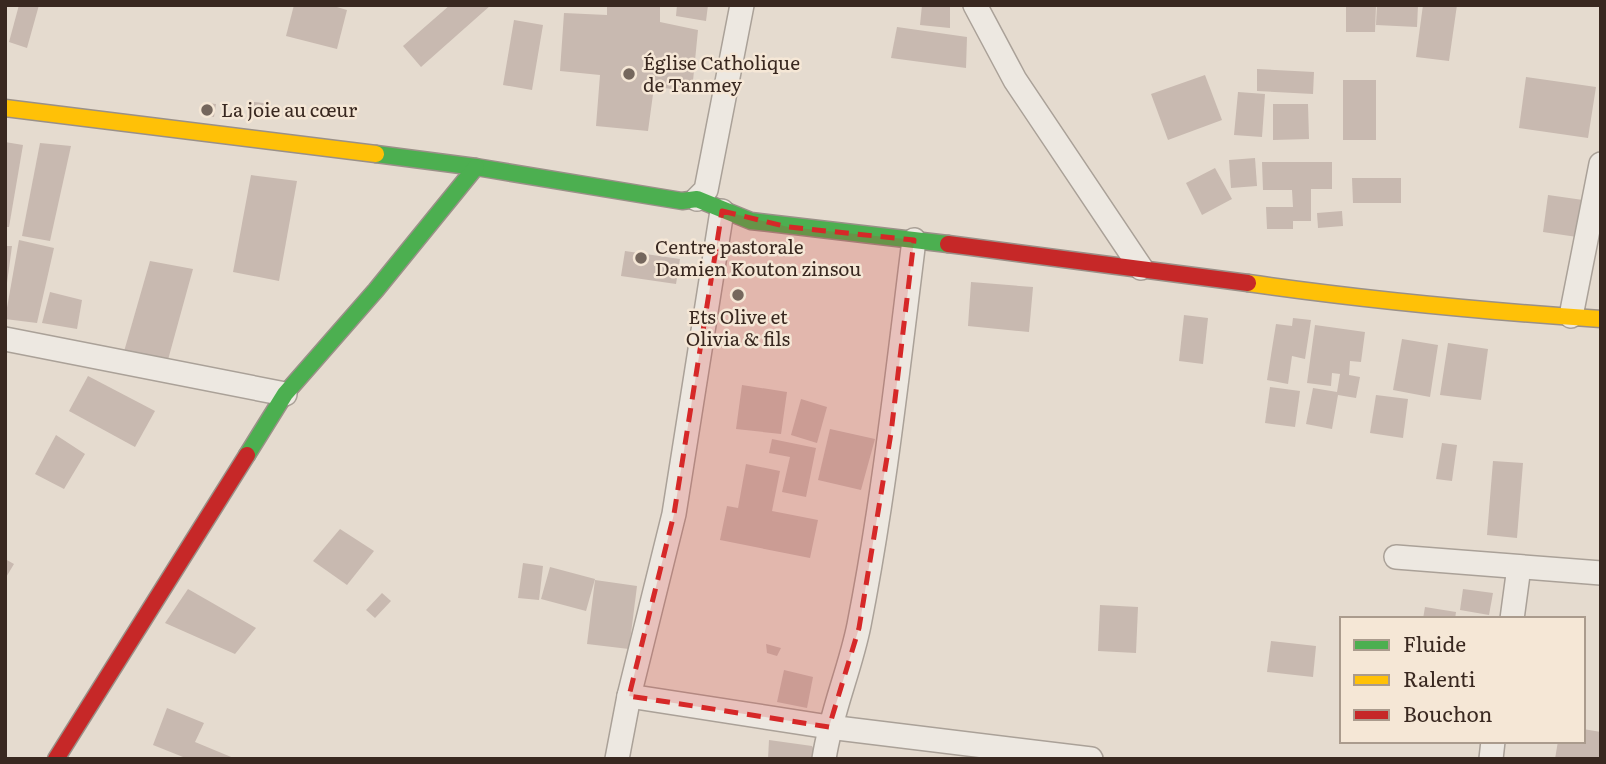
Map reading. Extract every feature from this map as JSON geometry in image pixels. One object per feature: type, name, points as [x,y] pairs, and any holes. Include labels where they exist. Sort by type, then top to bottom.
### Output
[{"type":"street","points":[[697,199],[706,190],[742,5]]},
{"type":"street","points":[[975,5],[1016,80],[1141,268]]},
{"type":"street","points":[[5,108],[476,167],[682,201],[697,199],[722,211],[751,220],[788,227],[1141,268],[1350,298],[1601,319]]},
{"type":"street","points":[[1571,316],[1601,163]]},
{"type":"street","points":[[56,759],[285,394],[376,290],[476,167]]},
{"type":"street","points":[[617,759],[629,696],[674,514],[722,211]]},
{"type":"street","points":[[824,759],[829,727],[859,628],[891,433],[914,240]]},
{"type":"street","points":[[5,339],[285,394]]},
{"type":"street","points":[[1396,558],[1601,573]]},
{"type":"street","points":[[1512,617],[1519,567]]},
{"type":"street","points":[[629,696],[829,727],[1091,759]]},
{"type":"highlighted area","points":[[722,211],[788,227],[914,240],[891,433],[859,628],[829,727],[629,696],[674,514]]},
{"type":"building","points":[[19,5],[39,5],[27,48],[9,42]]},
{"type":"building","points":[[294,5],[330,5],[347,10],[337,49],[286,36]]},
{"type":"building","points":[[450,5],[491,5],[421,67],[403,46]]},
{"type":"building","points":[[607,5],[660,7],[660,22],[698,30],[692,91],[654,87],[648,131],[596,126],[600,75],[560,71],[564,13],[607,15]]},
{"type":"building","points":[[677,5],[708,5],[706,21],[676,16]]},
{"type":"building","points":[[922,5],[950,5],[950,28],[920,25]]},
{"type":"building","points":[[1346,5],[1376,5],[1375,32],[1346,32]]},
{"type":"building","points":[[1377,5],[1418,5],[1417,27],[1376,25]]},
{"type":"building","points":[[1423,5],[1457,5],[1449,61],[1416,57]]},
{"type":"building","points":[[514,20],[543,25],[532,90],[503,85]]},
{"type":"building","points":[[897,27],[967,37],[966,68],[891,58]]},
{"type":"building","points":[[1257,69],[1314,72],[1313,94],[1257,91]]},
{"type":"building","points":[[1205,75],[1222,120],[1168,140],[1151,94]]},
{"type":"building","points":[[1526,77],[1596,87],[1588,138],[1519,128]]},
{"type":"building","points":[[1343,80],[1376,80],[1376,140],[1343,140]]},
{"type":"building","points":[[1238,92],[1265,94],[1262,137],[1234,135]]},
{"type":"building","points":[[254,102],[264,103],[263,113],[254,113]]},
{"type":"building","points":[[207,103],[216,104],[214,117],[204,115]]},
{"type":"building","points":[[1273,104],[1308,104],[1309,139],[1273,140]]},
{"type":"building","points":[[5,142],[23,145],[9,227],[5,227]]},
{"type":"building","points":[[40,143],[71,146],[50,241],[22,236]]},
{"type":"building","points":[[1255,158],[1257,186],[1231,188],[1229,160]]},
{"type":"building","points":[[1262,162],[1332,162],[1332,189],[1311,189],[1311,221],[1293,221],[1293,229],[1267,229],[1266,207],[1293,207],[1292,190],[1263,190]]},
{"type":"building","points":[[1215,168],[1232,199],[1202,215],[1186,183]]},
{"type":"building","points":[[251,175],[297,181],[279,281],[233,272]]},
{"type":"building","points":[[1352,178],[1401,178],[1401,203],[1353,203]]},
{"type":"building","points":[[1548,195],[1590,201],[1584,238],[1543,232]]},
{"type":"building","points":[[1342,211],[1343,226],[1318,228],[1317,213]]},
{"type":"building","points":[[19,240],[54,248],[37,323],[5,319]]},
{"type":"building","points":[[5,246],[12,246],[7,283],[5,283]]},
{"type":"building","points":[[625,251],[680,259],[676,284],[621,276]]},
{"type":"building","points":[[150,261],[193,269],[166,367],[123,355]]},
{"type":"building","points":[[971,282],[1033,287],[1029,332],[968,326]]},
{"type":"building","points":[[50,292],[82,300],[77,329],[42,323]]},
{"type":"building","points":[[1184,315],[1208,318],[1203,364],[1179,361]]},
{"type":"building","points":[[1293,318],[1311,320],[1305,359],[1292,356],[1288,384],[1267,380],[1276,324],[1292,326]]},
{"type":"building","points":[[1315,325],[1365,332],[1361,362],[1350,361],[1349,375],[1360,377],[1356,398],[1338,395],[1332,429],[1306,424],[1313,388],[1337,392],[1340,374],[1332,373],[1331,386],[1307,383]]},
{"type":"building","points":[[1402,339],[1438,345],[1430,397],[1393,390]]},
{"type":"building","points":[[1448,343],[1488,349],[1481,400],[1440,395]]},
{"type":"building","points":[[88,376],[155,411],[135,447],[69,411]]},
{"type":"building","points":[[742,385],[787,392],[781,434],[736,429]]},
{"type":"building","points":[[1270,387],[1300,391],[1295,427],[1265,423]]},
{"type":"building","points":[[1376,395],[1408,399],[1403,438],[1370,433]]},
{"type":"building","points":[[801,399],[827,407],[817,443],[791,435]]},
{"type":"building","points":[[830,429],[875,439],[861,490],[818,480]]},
{"type":"building","points":[[56,435],[85,454],[64,489],[35,474]]},
{"type":"building","points":[[772,439],[816,448],[806,497],[782,492],[790,457],[769,453]]},
{"type":"building","points":[[1442,443],[1457,445],[1452,481],[1436,479]]},
{"type":"building","points":[[1493,461],[1523,463],[1517,538],[1487,535]]},
{"type":"building","points":[[746,464],[780,471],[772,511],[818,520],[810,558],[720,540],[727,506],[738,508]]},
{"type":"building","points":[[340,529],[374,551],[347,585],[313,561]]},
{"type":"building","points":[[5,559],[14,564],[5,579]]},
{"type":"building","points":[[523,563],[543,566],[539,600],[518,598]]},
{"type":"building","points":[[550,567],[595,579],[586,611],[541,599]]},
{"type":"building","points":[[595,580],[637,586],[629,649],[587,644]]},
{"type":"building","points":[[188,589],[256,628],[235,654],[165,623]]},
{"type":"building","points":[[1463,589],[1493,593],[1489,615],[1460,610]]},
{"type":"building","points":[[382,593],[391,601],[375,618],[366,610]]},
{"type":"building","points":[[1100,605],[1138,607],[1136,653],[1098,651]]},
{"type":"building","points":[[1425,607],[1456,612],[1455,617],[1423,617]]},
{"type":"building","points":[[1271,641],[1316,646],[1313,677],[1267,672]]},
{"type":"building","points":[[766,644],[781,648],[777,656],[767,653]]},
{"type":"building","points":[[784,670],[813,677],[807,708],[777,702]]},
{"type":"building","points":[[167,708],[204,723],[195,742],[236,759],[188,759],[153,745]]},
{"type":"building","points":[[1585,729],[1601,732],[1601,759],[1555,759],[1558,743],[1585,743]]},
{"type":"building","points":[[769,740],[812,746],[817,755],[816,759],[768,759]]},
{"type":"traffic: fast","points":[[376,154],[476,167],[682,201],[697,199],[751,221],[948,244]]},
{"type":"traffic: fast","points":[[247,455],[285,394],[376,290],[476,167]]},
{"type":"traffic: slow","points":[[5,108],[376,154]]},
{"type":"traffic: slow","points":[[1248,283],[1424,304],[1601,319]]},
{"type":"traffic: jam","points":[[948,244],[1248,283]]},
{"type":"traffic: jam","points":[[56,759],[247,455]]},
{"type":"place","name":"Église Catholique de Tanmey","points":[[629,74]]},
{"type":"place","name":"La joie au cœur","points":[[207,110]]},
{"type":"place","name":"Centre pastorale Damien Kouton zinsou","points":[[641,258]]},
{"type":"place","name":"Ets Olive et Olivia & fils","points":[[738,295]]}]
